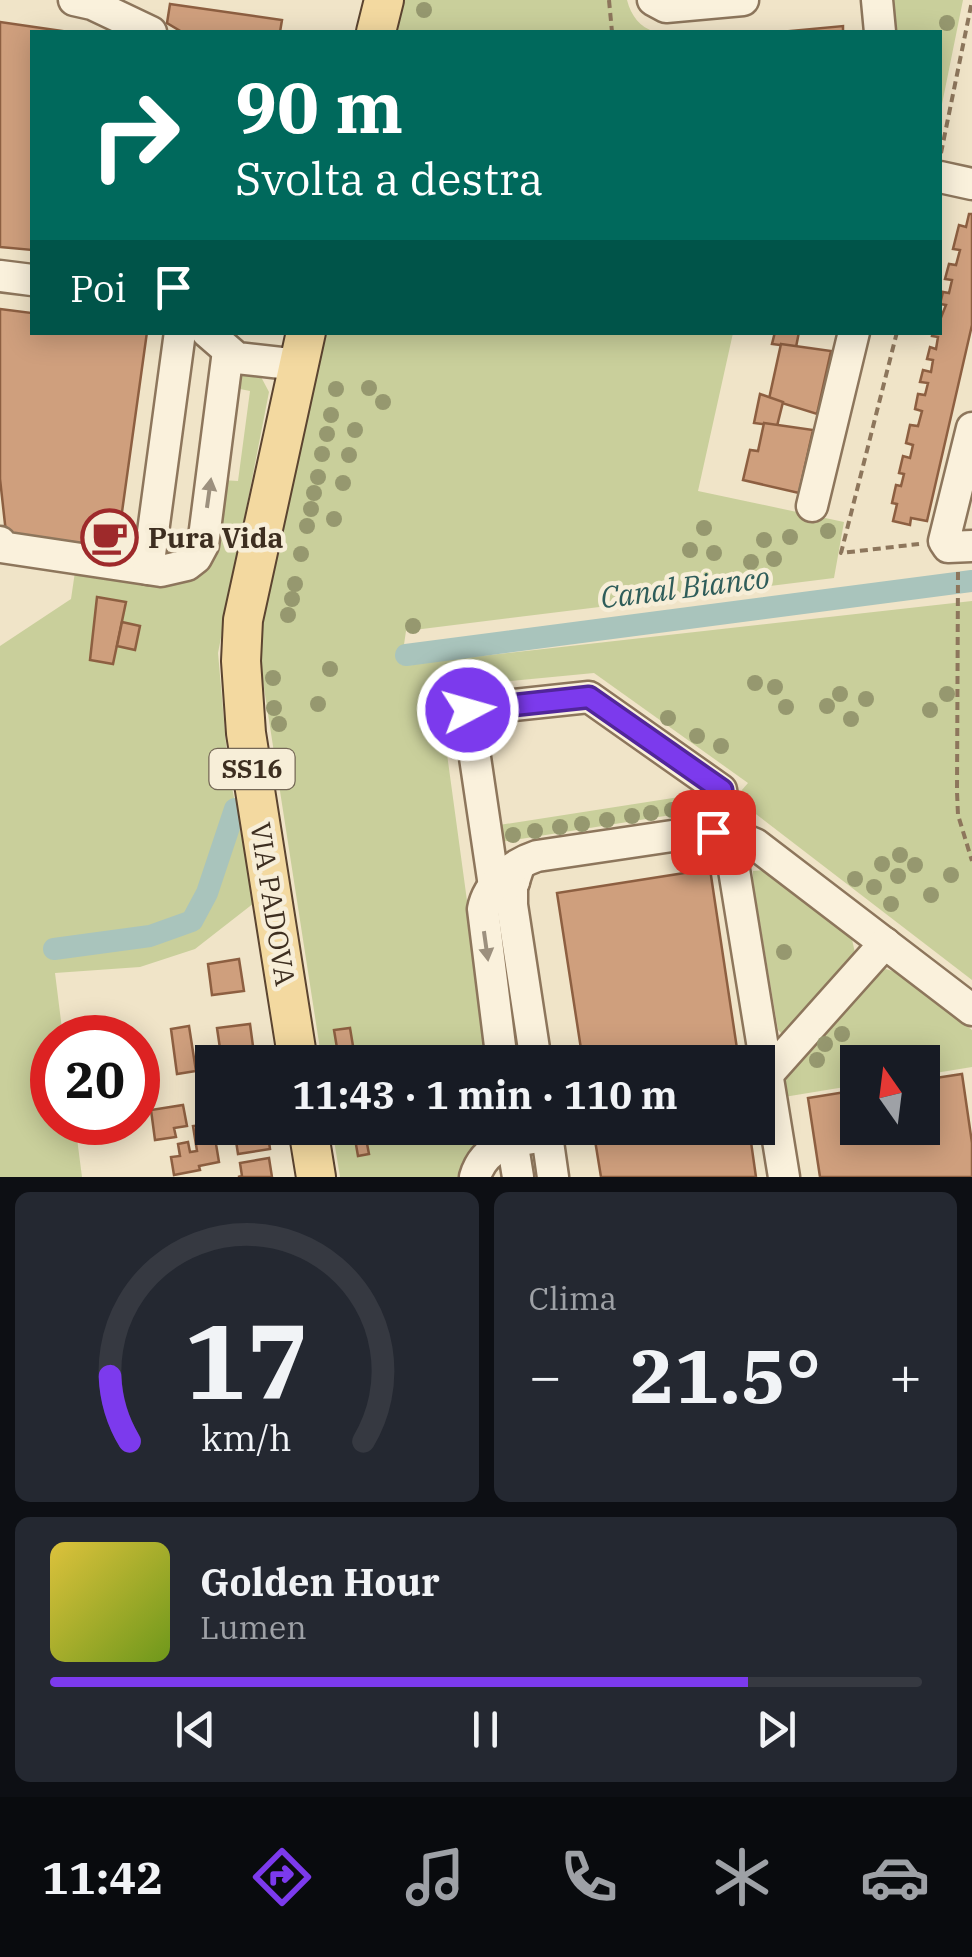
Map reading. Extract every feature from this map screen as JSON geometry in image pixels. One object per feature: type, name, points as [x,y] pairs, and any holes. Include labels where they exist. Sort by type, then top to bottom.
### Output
[{"type":"main road","points":[[376,30],[384,0]]},
{"type":"main road","name":"VIA PADOVA","points":[[295,1045],[246,734],[240,661],[243,620],[303,349]]},
{"type":"main road","points":[[311,1145],[316,1177]]},
{"type":"street","points":[[74,0],[92,4],[147,30]]},
{"type":"street","points":[[653,0],[666,7],[743,0]]},
{"type":"street","points":[[877,0],[880,30]]},
{"type":"street","points":[[942,177],[972,184]]},
{"type":"street","points":[[0,276],[30,280]]},
{"type":"street","points":[[148,569],[180,335]]},
{"type":"street","points":[[812,506],[853,335]]},
{"type":"street","points":[[0,542],[0,547],[148,569],[176,570],[196,558],[202,544],[218,342]]},
{"type":"street","points":[[218,342],[237,358],[303,349]]},
{"type":"street","points":[[958,552],[958,490],[972,428]]},
{"type":"street","points":[[533,1045],[509,877],[468,710],[589,697],[722,790],[762,1045]]},
{"type":"street","points":[[500,1045],[483,909],[509,877],[537,856],[699,832],[744,838],[767,852],[972,1010]]},
{"type":"street","points":[[775,1065],[884,942]]},
{"type":"street","points":[[775,1122],[784,1177]]},
{"type":"street","points":[[474,1177],[478,1164],[498,1145]]},
{"type":"street","points":[[513,1145],[518,1177]]},
{"type":"street","points":[[549,1145],[554,1177]]},
{"type":"path","points":[[609,0],[612,30]]},
{"type":"path","points":[[942,147],[972,0]]},
{"type":"path","points":[[896,335],[842,553],[958,552],[958,815],[972,860]]},
{"type":"green space","points":[[396,0],[627,0],[637,20],[651,30],[388,30]]},
{"type":"green space","points":[[892,0],[963,0],[942,104],[942,30],[895,30]]},
{"type":"green space","points":[[319,335],[733,335],[698,491],[844,522],[834,578],[406,631],[401,665],[972,601],[972,980],[735,798],[748,783],[594,673],[438,688],[487,1045],[319,1045],[253,617]]},
{"type":"green space","points":[[260,375],[269,392],[218,653],[228,766],[254,903],[195,949],[140,967],[55,973],[60,1015],[30,1015],[30,1145],[78,1145],[82,1177],[0,1177],[0,646],[71,599],[76,565],[178,579],[222,480],[238,481],[250,391],[235,388],[236,380]]},
{"type":"green space","points":[[705,793],[709,809],[495,843],[493,826]]},
{"type":"green space","points":[[765,870],[852,939],[856,958],[790,1032],[782,1034],[778,1030],[753,882],[753,871]]},
{"type":"green space","points":[[886,969],[895,972],[972,1030],[972,1067],[940,1072],[940,1045],[840,1045],[840,1088],[784,1097],[785,1080],[795,1063],[875,974]]},
{"type":"green space","points":[[335,1145],[476,1145],[460,1177],[340,1177]]},
{"type":"building","points":[[170,4],[282,20],[280,30],[179,30],[167,23]]},
{"type":"building","points":[[0,22],[55,30],[30,30],[30,250],[0,247]]},
{"type":"building","points":[[843,26],[843,30],[801,30]]},
{"type":"building","points":[[972,214],[972,325],[927,521],[911,518],[910,525],[893,521],[897,504],[892,503],[896,485],[901,486],[904,474],[899,473],[903,456],[910,458],[913,445],[906,443],[910,425],[918,426],[922,411],[915,409],[918,394],[925,395],[928,383],[920,382],[923,370],[931,372],[933,360],[927,359],[930,347],[936,349],[938,337],[932,335],[942,335],[946,305],[942,304],[942,296],[943,292],[949,293],[952,280],[945,279],[949,264],[956,265],[960,250],[953,249],[959,225],[966,227]]},
{"type":"building","points":[[0,309],[30,313],[30,335],[147,335],[117,548],[6,533],[0,479]]},
{"type":"building","points":[[774,335],[798,335],[796,347],[772,344]]},
{"type":"building","points":[[781,344],[831,351],[817,414],[769,399]]},
{"type":"building","points":[[760,394],[783,402],[777,426],[754,423]]},
{"type":"building","points":[[764,423],[813,430],[799,493],[743,480],[750,450],[758,451]]},
{"type":"building","points":[[97,597],[126,602],[113,664],[90,660]]},
{"type":"building","points":[[122,622],[140,626],[135,650],[117,646]]},
{"type":"building","points":[[710,869],[736,1045],[580,1045],[557,893]]},
{"type":"building","points":[[239,959],[244,991],[212,995],[208,964]]},
{"type":"building","points":[[250,1024],[253,1045],[220,1045],[217,1028]]},
{"type":"building","points":[[189,1026],[195,1071],[177,1074],[171,1029]]},
{"type":"building","points":[[350,1028],[353,1045],[336,1045],[334,1030]]},
{"type":"building","points":[[962,1074],[972,1143],[972,1177],[820,1177],[808,1098],[840,1093],[840,1145],[940,1145],[940,1077]]},
{"type":"building","points":[[183,1105],[187,1126],[174,1128],[176,1137],[160,1139],[160,1109]]},
{"type":"building","points":[[188,1142],[190,1152],[197,1151],[196,1145],[216,1145],[219,1162],[174,1175],[171,1157],[180,1156],[178,1144]]},
{"type":"building","points":[[237,1145],[269,1145],[270,1149],[238,1154]]},
{"type":"building","points":[[356,1145],[367,1145],[369,1154],[358,1156]]},
{"type":"building","points":[[596,1145],[751,1145],[756,1177],[601,1177]]},
{"type":"building","points":[[269,1158],[272,1177],[238,1177],[242,1176],[240,1163]]},
{"type":"waterway","name":"Canal Bianco","points":[[406,655],[972,581]]},
{"type":"waterway","name":"Canal Bianco","points":[[54,949],[150,936],[192,921],[207,893],[235,809]]},
{"type":"place","name":"Pura Vida","points":[[109,538]]},
{"type":"route","points":[[468,710],[589,697],[722,790],[728,834],[713,832]]}]
